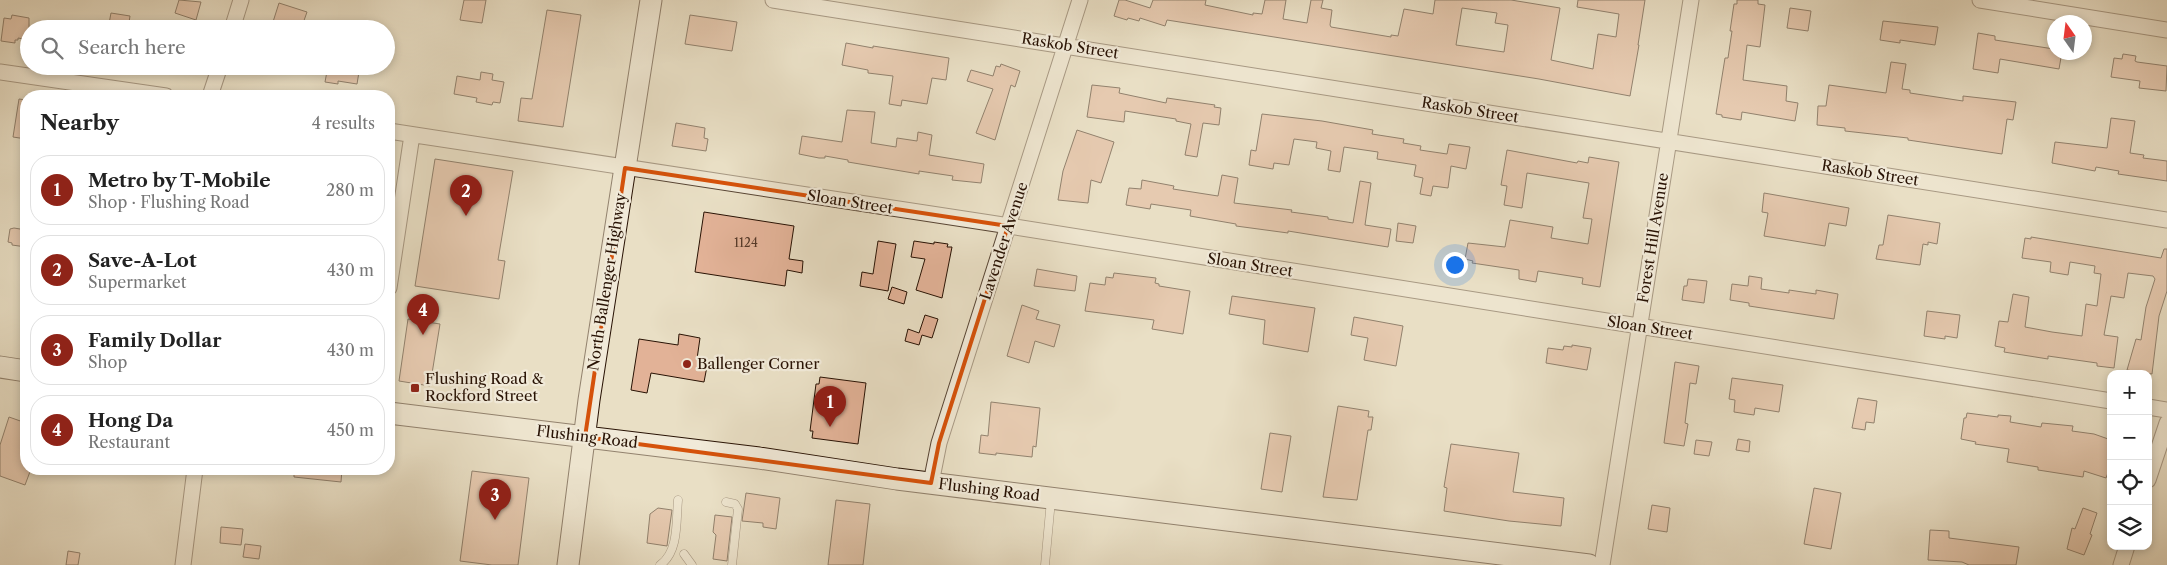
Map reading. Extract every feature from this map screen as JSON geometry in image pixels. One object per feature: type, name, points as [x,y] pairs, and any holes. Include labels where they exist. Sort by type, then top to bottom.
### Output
[{"type":"main road","name":"North Ballenger Highway","points":[[568,565],[585,437],[651,0]]},
{"type":"main road","points":[[0,367],[20,370]]},
{"type":"main road","name":"Flushing Road","points":[[395,414],[759,458],[1489,559],[1589,565]]},
{"type":"street","points":[[235,20],[241,0]]},
{"type":"street","name":"Raskob Street","points":[[773,0],[2167,220]]},
{"type":"street","name":"Lavender Avenue","points":[[931,483],[939,444],[1080,0]]},
{"type":"street","name":"Forest Hill Avenue","points":[[1602,565],[1691,0]]},
{"type":"street","points":[[1980,0],[2167,30]]},
{"type":"street","points":[[0,72],[20,75]]},
{"type":"street","points":[[21,75],[124,90]]},
{"type":"street","points":[[212,90],[217,75]]},
{"type":"street","name":"Sloan Street","points":[[395,133],[1008,226],[2107,400]]},
{"type":"street","points":[[395,248],[412,135]]},
{"type":"street","points":[[2152,408],[2167,410]]},
{"type":"street","points":[[2152,468],[2167,423]]},
{"type":"street","points":[[183,565],[194,475]]},
{"type":"street","points":[[2121,565],[2126,550]]},
{"type":"lane","points":[[1045,565],[1051,498]]},
{"type":"lane","points":[[660,565],[667,560],[671,552],[678,500]]},
{"type":"lane","points":[[726,502],[735,504],[738,509],[732,565]]},
{"type":"lane","points":[[684,554],[692,565]]},
{"type":"highlighted area","points":[[625,168],[1008,226],[939,443],[931,483],[585,437]]},
{"type":"building","points":[[179,0],[201,2],[196,20],[175,13]]},
{"type":"building","points":[[464,0],[486,0],[482,23],[460,20]]},
{"type":"building","points":[[1119,0],[1150,8],[1153,0],[1206,0],[1205,5],[1253,15],[1253,13],[1262,14],[1265,0],[1286,0],[1283,19],[1307,23],[1311,0],[1323,0],[1321,8],[1332,10],[1331,27],[1391,37],[1391,35],[1398,36],[1404,9],[1433,14],[1435,0],[1511,0],[1560,8],[1551,60],[1593,69],[1598,34],[1616,37],[1619,14],[1577,7],[1578,0],[1645,0],[1630,96],[1539,79],[1167,20],[1165,26],[1140,18],[1139,21],[1114,16]],"holes":[[[1462,8],[1497,13],[1495,23],[1508,25],[1504,52],[1456,45]]]},
{"type":"building","points":[[1737,0],[1758,0],[1758,4],[1765,5],[1760,47],[1747,45],[1743,80],[1787,86],[1786,101],[1798,103],[1795,121],[1742,112],[1741,120],[1722,117],[1722,115],[1716,114],[1725,58],[1728,58],[1734,4],[1737,4]]},
{"type":"building","points":[[279,3],[307,12],[304,20],[274,20]]},
{"type":"building","points":[[1790,8],[1811,11],[1808,31],[1787,28]]},
{"type":"building","points":[[547,10],[581,15],[563,127],[518,121],[521,98],[532,99]]},
{"type":"building","points":[[111,13],[130,16],[129,20],[110,20]]},
{"type":"building","points":[[12,15],[29,18],[29,20],[20,20],[20,38],[15,40],[15,43],[1,41],[4,18],[11,19]]},
{"type":"building","points":[[690,15],[737,22],[732,51],[685,44]]},
{"type":"building","points":[[1883,21],[1938,27],[1935,45],[1900,40],[1900,43],[1880,40]]},
{"type":"building","points":[[1978,33],[1995,36],[1995,40],[2047,48],[2047,60],[2061,60],[2059,69],[2000,59],[1998,73],[1973,69]]},
{"type":"building","points":[[846,43],[949,58],[946,80],[932,78],[927,104],[902,100],[901,106],[889,104],[893,76],[868,73],[868,70],[842,65]]},
{"type":"building","points":[[2123,54],[2136,56],[2135,61],[2137,62],[2167,66],[2166,91],[2139,88],[2140,81],[2111,77],[2114,58],[2122,59]]},
{"type":"building","points":[[1891,62],[1906,64],[1902,89],[1910,90],[1910,93],[1963,101],[1963,96],[2016,102],[2013,120],[2007,119],[2002,154],[1908,140],[1908,138],[1845,131],[1845,128],[1817,125],[1818,106],[1826,106],[1829,85],[1886,93]]},
{"type":"building","points":[[1001,64],[1020,71],[1015,87],[1011,85],[995,140],[976,133],[993,89],[967,81],[971,70],[993,76],[996,66],[1000,67]]},
{"type":"building","points":[[481,72],[493,74],[492,80],[504,82],[500,103],[493,102],[492,105],[476,102],[477,98],[454,94],[457,76],[480,80]]},
{"type":"building","points":[[326,75],[358,75],[357,84],[338,81],[338,84],[325,82]]},
{"type":"building","points":[[1092,85],[1120,88],[1119,93],[1166,103],[1167,98],[1215,105],[1214,107],[1221,108],[1219,125],[1203,123],[1197,157],[1185,155],[1191,124],[1176,121],[1176,119],[1125,111],[1124,122],[1087,117]]},
{"type":"building","points":[[19,99],[20,99],[20,138],[13,137]]},
{"type":"building","points":[[847,110],[875,112],[871,143],[896,147],[897,138],[917,141],[918,132],[932,135],[929,155],[984,164],[981,183],[952,180],[953,176],[919,171],[919,174],[848,162],[848,160],[825,156],[825,158],[819,158],[799,154],[802,136],[842,142]]},
{"type":"building","points":[[1262,114],[1322,121],[1373,130],[1372,134],[1404,139],[1403,143],[1421,146],[1420,150],[1447,154],[1449,144],[1470,147],[1466,169],[1451,166],[1448,188],[1433,186],[1431,196],[1420,194],[1423,178],[1414,176],[1416,165],[1377,159],[1378,152],[1344,147],[1340,172],[1328,170],[1331,151],[1316,148],[1317,142],[1294,139],[1289,165],[1274,163],[1273,169],[1249,165],[1251,150],[1256,151]]},
{"type":"building","points":[[2111,118],[2135,121],[2130,153],[2144,155],[2143,158],[2167,161],[2167,181],[2118,174],[2119,171],[2096,167],[2095,171],[2052,163],[2055,142],[2107,148]]},
{"type":"building","points":[[676,123],[705,128],[704,138],[708,139],[706,151],[672,146]]},
{"type":"building","points":[[1077,130],[1114,142],[1101,183],[1091,180],[1088,203],[1058,200],[1063,171]]},
{"type":"building","points":[[1507,150],[1577,163],[1578,161],[1588,163],[1589,157],[1619,162],[1600,287],[1582,284],[1583,278],[1538,271],[1536,282],[1519,279],[1519,270],[1472,263],[1473,261],[1465,259],[1468,243],[1505,247],[1510,220],[1553,227],[1551,238],[1588,244],[1592,219],[1583,218],[1589,183],[1527,173],[1522,208],[1504,205],[1507,186],[1501,185]]},
{"type":"building","points":[[435,159],[513,171],[498,260],[505,261],[499,299],[415,286]]},
{"type":"building","points":[[1222,175],[1238,178],[1234,203],[1292,210],[1291,212],[1328,217],[1328,219],[1353,223],[1360,181],[1371,183],[1365,225],[1391,229],[1388,247],[1288,231],[1288,233],[1236,226],[1236,224],[1190,216],[1191,210],[1151,204],[1150,209],[1126,205],[1129,188],[1141,189],[1142,180],[1174,186],[1173,189],[1218,196]]},
{"type":"building","points":[[1764,193],[1849,208],[1846,226],[1829,223],[1825,246],[1764,236],[1768,213],[1762,212]]},
{"type":"building","points":[[704,212],[794,226],[789,259],[803,261],[802,273],[787,270],[785,286],[695,272]]},
{"type":"building","points":[[1888,215],[1940,223],[1937,244],[1928,242],[1928,245],[1923,244],[1920,265],[1876,259],[1879,245],[1883,245]]},
{"type":"building","points":[[1398,223],[1416,226],[1413,243],[1396,241]]},
{"type":"building","points":[[10,229],[20,229],[20,246],[12,245],[12,243],[8,242]]},
{"type":"building","points":[[2031,237],[2161,258],[2164,249],[2167,249],[2167,291],[2159,316],[2152,374],[2152,370],[2127,370],[2136,339],[2141,340],[2146,307],[2155,279],[2153,276],[2128,273],[2124,298],[2111,296],[2104,335],[2118,337],[2114,368],[2097,366],[2097,363],[2048,356],[2048,359],[2004,352],[2005,348],[1995,346],[1999,321],[2008,322],[2013,294],[2029,297],[2025,327],[2052,332],[2082,336],[2086,304],[2097,306],[2101,274],[2094,273],[2095,266],[2070,262],[2068,275],[2050,272],[2051,262],[2022,258],[2025,238],[2031,239]]},
{"type":"building","points":[[878,241],[896,244],[888,291],[860,286],[862,272],[873,274]]},
{"type":"building","points":[[914,241],[948,244],[947,247],[952,247],[942,298],[916,290],[925,259],[911,257]]},
{"type":"building","points":[[1037,269],[1077,276],[1075,291],[1034,286]]},
{"type":"building","points":[[1114,273],[1156,278],[1155,283],[1159,284],[1159,286],[1190,291],[1183,334],[1152,329],[1154,320],[1085,311],[1090,283],[1105,285],[1106,277],[1113,278]]},
{"type":"building","points":[[1749,276],[1762,278],[1761,289],[1789,293],[1789,290],[1816,294],[1816,290],[1838,294],[1834,319],[1749,306],[1749,303],[1730,300],[1732,284],[1748,286]]},
{"type":"building","points":[[1688,279],[1707,281],[1704,303],[1682,300],[1684,286],[1687,286]]},
{"type":"building","points":[[892,287],[907,292],[904,304],[888,299]]},
{"type":"building","points":[[1232,296],[1315,308],[1308,352],[1263,344],[1265,320],[1229,314]]},
{"type":"building","points":[[1022,305],[1039,311],[1036,319],[1060,325],[1054,347],[1035,341],[1029,363],[1007,356]]},
{"type":"building","points":[[1927,311],[1960,315],[1957,338],[1945,336],[1945,339],[1924,336]]},
{"type":"building","points":[[925,315],[938,319],[932,338],[922,335],[919,345],[905,341],[908,329],[919,333]]},
{"type":"building","points":[[1354,317],[1403,326],[1396,366],[1364,360],[1368,338],[1351,335]]},
{"type":"building","points":[[408,319],[440,324],[430,386],[399,381]]},
{"type":"building","points":[[679,334],[700,338],[697,359],[708,361],[704,382],[651,373],[647,393],[631,390],[639,339],[678,345]]},
{"type":"building","points":[[1572,345],[1591,348],[1587,370],[1546,363],[1548,348],[1563,350],[1564,346],[1572,347]]},
{"type":"building","points":[[1675,362],[1699,366],[1696,384],[1690,383],[1685,423],[1688,424],[1684,446],[1664,443]]},
{"type":"building","points":[[820,377],[866,383],[858,444],[812,438],[813,431],[810,431],[816,384],[819,384]]},
{"type":"building","points":[[1732,378],[1783,385],[1779,412],[1755,408],[1754,415],[1734,412],[1735,400],[1729,399]]},
{"type":"building","points":[[1858,398],[1877,401],[1874,423],[1866,422],[1865,430],[1852,428]]},
{"type":"building","points":[[991,402],[1040,408],[1036,447],[1033,446],[1032,457],[979,453],[981,435],[988,436]]},
{"type":"building","points":[[1338,406],[1369,411],[1368,417],[1373,417],[1371,430],[1368,430],[1357,500],[1323,497]]},
{"type":"building","points":[[1967,413],[1998,417],[1998,415],[2011,416],[2010,422],[2041,427],[2042,423],[2073,426],[2072,431],[2094,434],[2107,439],[2106,478],[2084,471],[2083,477],[2038,470],[2038,467],[2007,462],[2009,449],[1975,444],[1976,442],[1961,439],[1964,418],[1966,418]]},
{"type":"building","points":[[9,417],[20,421],[20,475],[29,475],[25,485],[0,476],[0,445]]},
{"type":"building","points":[[1270,433],[1291,436],[1282,492],[1261,489]]},
{"type":"building","points":[[1738,439],[1750,441],[1749,452],[1736,450]]},
{"type":"building","points":[[1696,440],[1712,442],[1709,456],[1694,454]]},
{"type":"building","points":[[1451,444],[1519,453],[1513,492],[1564,498],[1561,526],[1509,521],[1444,511],[1447,488],[1444,487]]},
{"type":"building","points":[[472,471],[529,478],[518,565],[492,565],[460,561]]},
{"type":"building","points":[[294,475],[342,475],[341,482],[294,477]]},
{"type":"building","points":[[1814,488],[1841,493],[1831,549],[1804,544]]},
{"type":"building","points":[[746,493],[780,498],[776,529],[763,527],[763,523],[742,521]]},
{"type":"building","points":[[836,500],[870,504],[863,565],[828,565]]},
{"type":"building","points":[[1652,505],[1670,508],[1667,532],[1648,529]]},
{"type":"building","points":[[658,508],[672,510],[667,546],[647,543],[650,514]]},
{"type":"building","points":[[2083,508],[2097,513],[2090,534],[2092,535],[2084,555],[2067,549],[2072,528],[2075,529]]},
{"type":"building","points":[[715,515],[732,517],[727,561],[713,559],[716,535],[713,532]]},
{"type":"building","points":[[221,527],[243,529],[241,545],[220,543]]},
{"type":"building","points":[[1930,530],[1949,531],[1949,538],[2019,547],[2016,565],[1969,565],[1962,562],[1928,560]]},
{"type":"building","points":[[245,544],[261,546],[259,559],[243,557]]},
{"type":"building","points":[[68,551],[80,553],[78,565],[66,565]]},
{"type":"place","name":"Save-A-Lot","points":[[466,216]]},
{"type":"place","name":"Hong Da","points":[[423,335]]},
{"type":"place","name":"Ballenger Corner","points":[[687,364]]},
{"type":"place","name":"Flushing Road & Rockford Street","points":[[415,388]]},
{"type":"place","name":"Metro by T-Mobile","points":[[830,427]]},
{"type":"place","name":"Family Dollar","points":[[495,520]]}]
